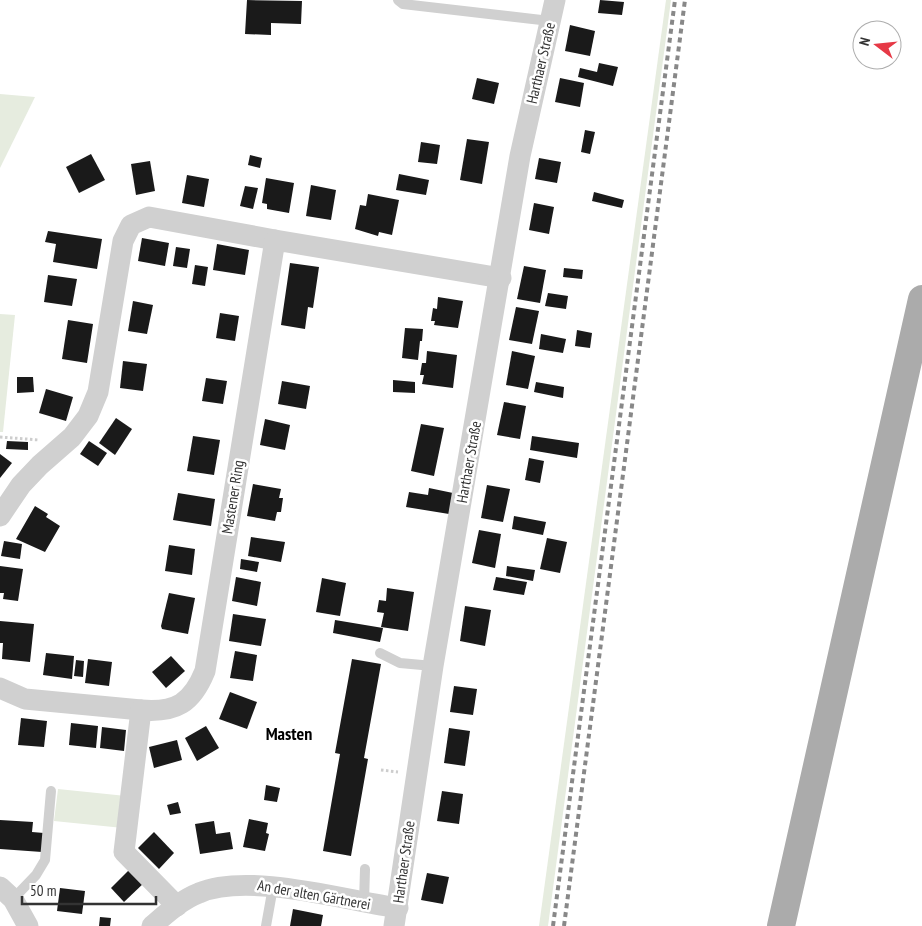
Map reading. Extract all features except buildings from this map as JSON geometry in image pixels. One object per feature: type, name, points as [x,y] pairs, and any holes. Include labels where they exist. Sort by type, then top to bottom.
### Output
[{"type":"main road","points":[[781,926],[922,299]]},
{"type":"street","name":"Harthaer Straße","points":[[396,917],[433,666],[501,278],[520,156],[555,0]]},
{"type":"street","points":[[0,516],[21,485],[72,437],[88,416],[98,392],[123,241],[132,224],[149,217],[501,278]]},
{"type":"street","name":"Mastener Ring","points":[[0,688],[25,699],[157,712],[182,703],[197,690],[205,671],[275,240]]},
{"type":"street","points":[[141,710],[124,852],[176,906]]},
{"type":"street","name":"An der alten Gärtnerei","points":[[152,926],[176,906],[198,893],[219,887],[249,884],[364,903],[396,917]]},
{"type":"street","points":[[7,893],[28,926]]},
{"type":"lane","points":[[398,0],[403,4],[550,21]]},
{"type":"lane","points":[[380,653],[400,663],[433,666]]},
{"type":"lane","points":[[7,893],[36,875],[45,860],[51,791]]},
{"type":"lane","points":[[364,903],[365,869]]},
{"type":"lane","points":[[266,926],[273,887]]},
{"type":"path","points":[[0,437],[40,440],[53,445],[57,450]]},
{"type":"shaded area","points":[[666,0],[671,0],[548,926],[539,926]]},
{"type":"shaded area","points":[[0,94],[35,97],[0,168]]},
{"type":"shaded area","points":[[0,314],[15,315],[3,432],[0,432]]},
{"type":"shaded area","points":[[58,789],[126,796],[123,828],[54,821]]},
{"type":"railway","points":[[553,926],[675,0]]},
{"type":"railway","points":[[564,926],[685,0]]},
{"type":"district","name":"Masten","points":[[289,734]]}]
